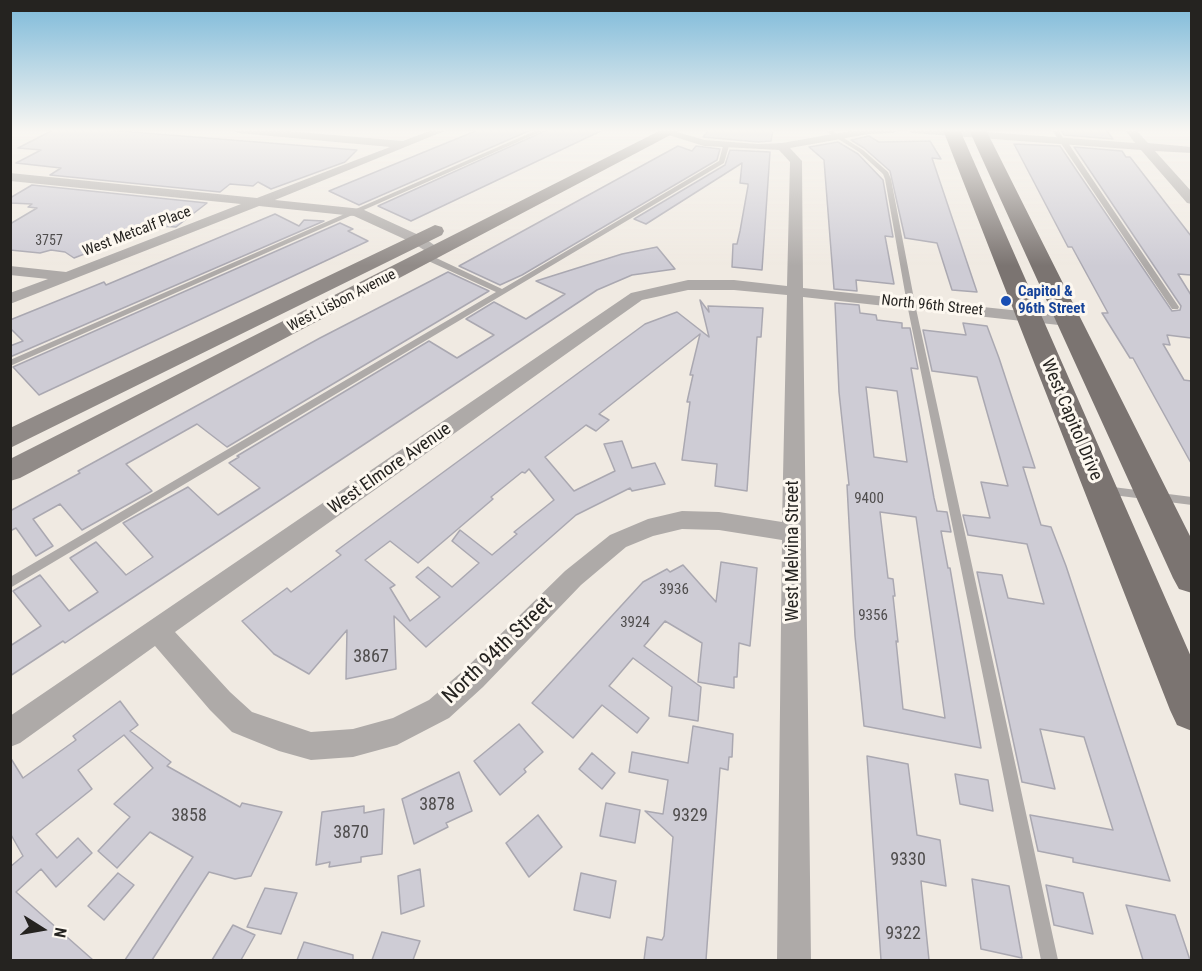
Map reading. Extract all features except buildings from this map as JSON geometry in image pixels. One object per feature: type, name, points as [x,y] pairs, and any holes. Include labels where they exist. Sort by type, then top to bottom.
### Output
[{"type":"main road","name":"West Lisbon Avenue","points":[[10,439],[427,250],[559,175]]},
{"type":"main road","name":"West Lisbon Avenue","points":[[10,471],[427,250],[577,175]]},
{"type":"main road","name":"West Capitol Drive","points":[[980,175],[1028,316],[1191,710]]},
{"type":"main road","name":"West Capitol Drive","points":[[989,175],[1068,321],[1152,496],[1187,561]]},
{"type":"street","name":"West Metcalf Place","points":[[10,299],[326,175]]},
{"type":"street","name":"West Melvina Street","points":[[794,960],[793,533],[796,175]]},
{"type":"street","points":[[1170,175],[1191,200]]},
{"type":"street","points":[[10,177],[357,212],[427,250]]},
{"type":"street","points":[[10,270],[67,276]]},
{"type":"street","name":"West Elmore Avenue","points":[[10,733],[637,296],[688,285],[734,285],[796,292]]},
{"type":"street","name":"North 96th Street","points":[[796,292],[1068,321]]},
{"type":"street","name":"North 94th Street","points":[[158,631],[220,701],[242,722],[279,737],[311,746],[353,743],[397,731],[439,709],[474,678],[573,578],[618,541],[648,528],[682,520],[719,521],[793,533]]},
{"type":"lane","points":[[10,363],[440,175]]},
{"type":"lane","points":[[10,583],[700,175]]},
{"type":"lane","points":[[886,175],[911,304],[1050,960]]},
{"type":"lane","points":[[1086,175],[1175,307]]},
{"type":"lane","points":[[427,250],[503,292]]},
{"type":"lane","points":[[1100,489],[1191,501]]},
{"type":"place","name":"Capitol & 96th Street","points":[[1006,301]]}]
